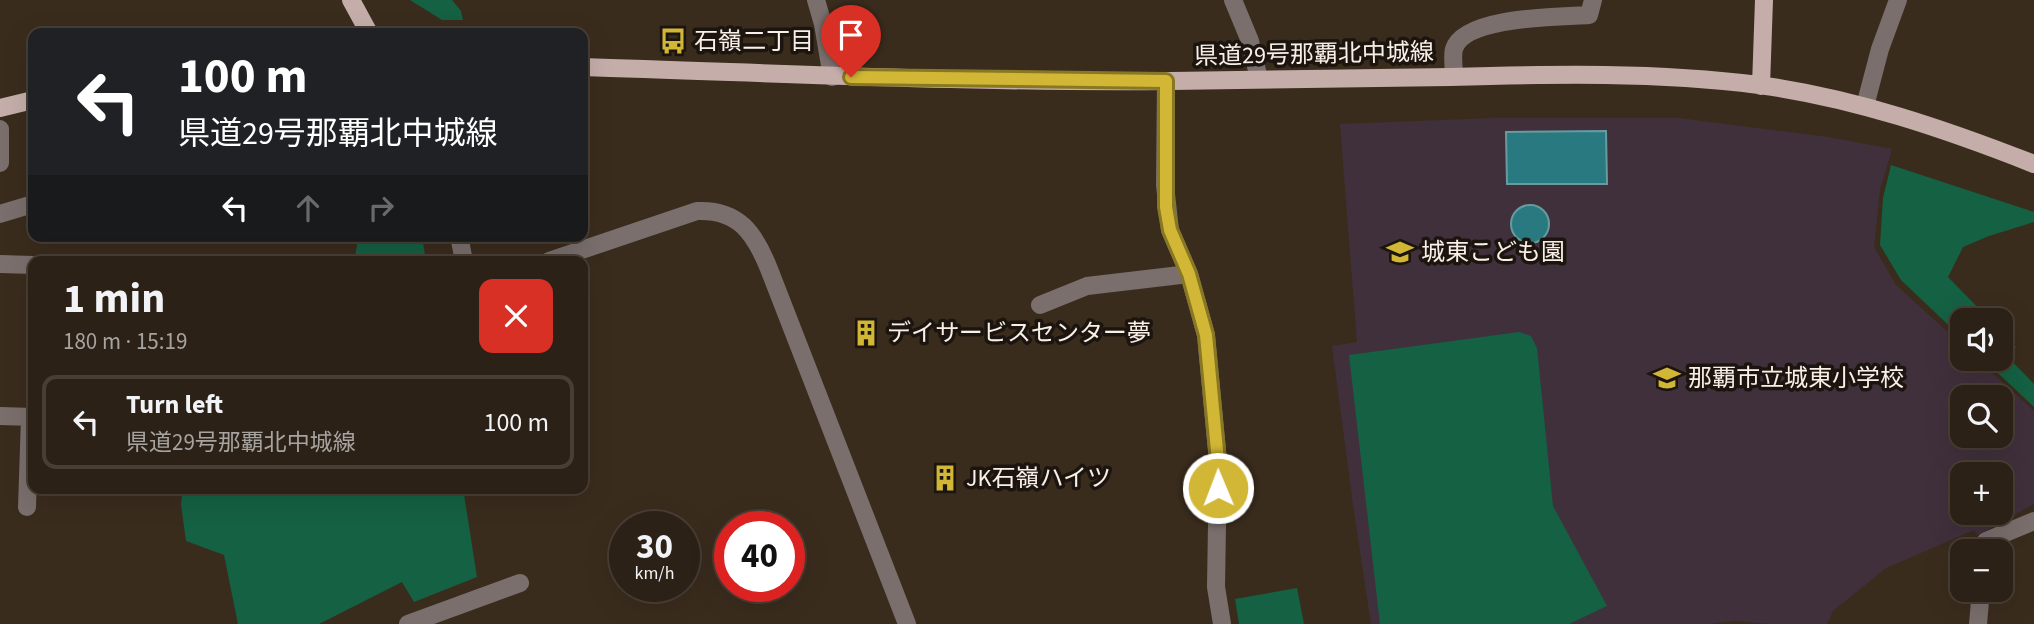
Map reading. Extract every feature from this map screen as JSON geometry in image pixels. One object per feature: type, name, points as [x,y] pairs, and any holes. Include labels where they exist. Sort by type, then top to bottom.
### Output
[{"type":"main road","points":[[351,0],[366,28]]},
{"type":"main road","points":[[1761,86],[1764,0]]},
{"type":"main road","name":"県道29号那覇北中城線","points":[[588,67],[832,77],[1166,81],[1531,75],[1718,81],[1761,86],[1865,106],[1963,137],[2034,164]]},
{"type":"main road","points":[[0,108],[28,101]]},
{"type":"street","points":[[816,0],[832,77]]},
{"type":"street","points":[[1233,0],[1250,41],[1259,79]]},
{"type":"street","points":[[1454,76],[1454,48],[1465,33],[1499,23],[1589,15],[1593,0]]},
{"type":"street","points":[[1865,106],[1880,49],[1898,0]]},
{"type":"street","points":[[1166,81],[1166,207],[1170,230],[1189,274],[1206,335],[1218,461],[1216,587],[1222,624]]},
{"type":"street","points":[[0,129],[0,163]]},
{"type":"street","points":[[0,214],[28,206]]},
{"type":"street","points":[[564,256],[698,211],[713,210],[727,214],[750,233],[760,247],[769,269],[907,624]]},
{"type":"street","points":[[0,264],[28,265]]},
{"type":"street","points":[[1040,305],[1087,286],[1189,274]]},
{"type":"street","points":[[0,416],[28,417]]},
{"type":"street","points":[[27,507],[28,489]]},
{"type":"street","points":[[1991,539],[2034,521]]},
{"type":"street","points":[[408,624],[520,583]]},
{"type":"street","points":[[1978,624],[1980,602]]},
{"type":"shaded area","name":"那覇市立城東小学校","points":[[1493,118],[1679,118],[1828,137],[1892,149],[1880,190],[1874,247],[1896,285],[1950,334],[1950,371],[1990,371],[2006,385],[1950,385],[1950,448],[2013,448],[2013,392],[2034,411],[2034,504],[2013,516],[2013,462],[1950,462],[1950,525],[1996,525],[1978,535],[1974,530],[1950,539],[1886,568],[1833,611],[1827,624],[1735,621],[1707,624],[1371,624],[1332,346],[1357,342],[1340,124]]},
{"type":"green space","points":[[410,0],[452,0],[461,11],[463,20],[442,20]]},
{"type":"green space","points":[[1891,165],[2034,212],[2034,222],[1963,247],[1948,277],[1978,308],[1950,308],[1950,327],[1901,280],[1880,245],[1883,198]]},
{"type":"green space","points":[[358,242],[423,242],[425,256],[355,256]]},
{"type":"green space","points":[[1519,332],[1531,336],[1537,348],[1553,506],[1607,606],[1569,624],[1380,624],[1349,355]]},
{"type":"green space","points":[[2013,362],[2034,384],[2034,407],[2013,385],[1996,371],[2013,371]]},
{"type":"green space","points":[[182,494],[464,494],[477,577],[414,602],[402,582],[319,624],[238,624],[224,555],[186,541]]},
{"type":"green space","points":[[1297,588],[1304,624],[1239,624],[1235,599]]},
{"type":"water","points":[[1606,131],[1607,184],[1507,184],[1506,132]]},
{"type":"water","points":[[1530,205],[1544,210],[1549,224],[1544,238],[1530,243],[1516,238],[1511,224],[1516,210]]},
{"type":"place","name":"石嶺二丁目","points":[[673,41]]},
{"type":"place","name":"城東こども園","points":[[1400,252]]},
{"type":"place","name":"デイサービスセンター夢","points":[[866,333]]},
{"type":"place","name":"那覇市立城東小学校","points":[[1667,378]]},
{"type":"place","name":"JK石嶺ハイツ","points":[[945,478]]},
{"type":"route","points":[[851,77],[1166,81],[1166,207],[1170,230],[1189,274],[1206,335],[1218,461],[1218,488]]}]
